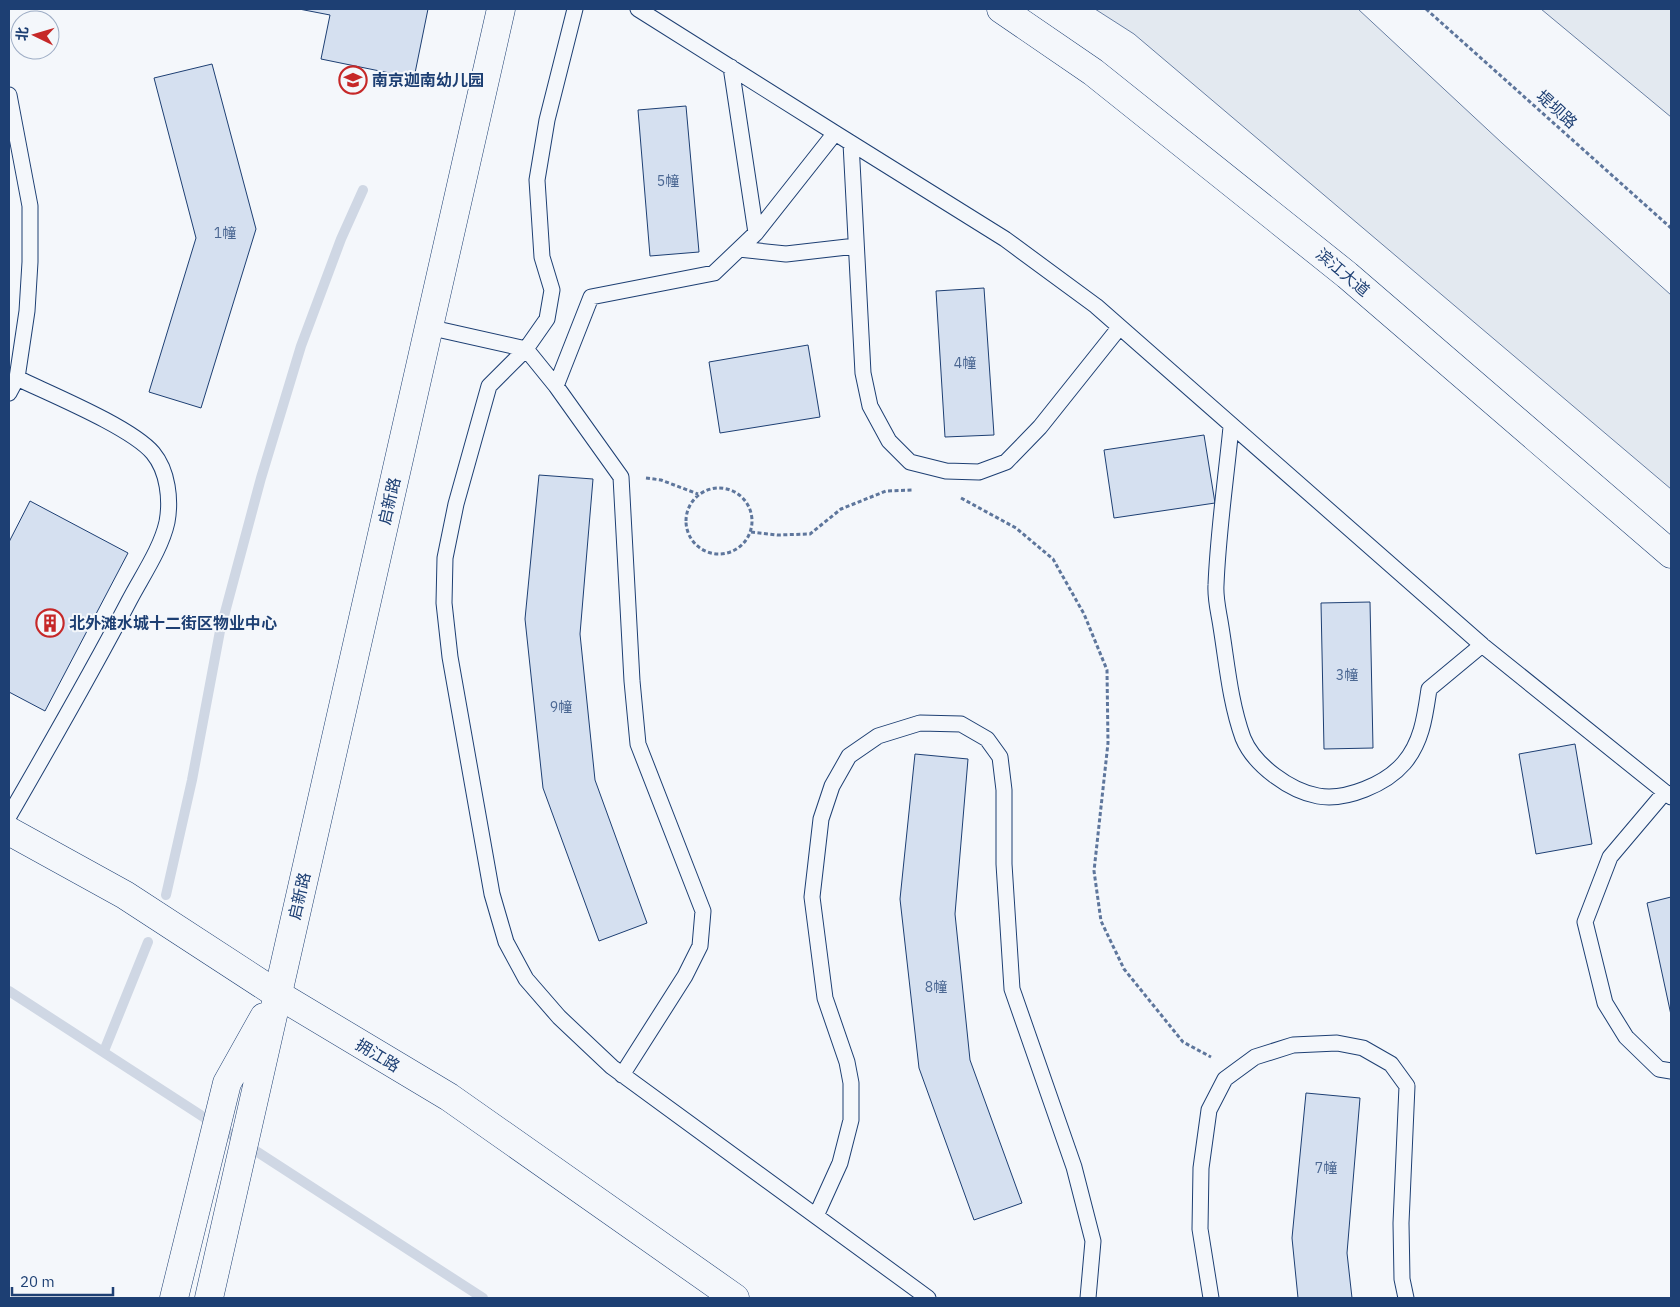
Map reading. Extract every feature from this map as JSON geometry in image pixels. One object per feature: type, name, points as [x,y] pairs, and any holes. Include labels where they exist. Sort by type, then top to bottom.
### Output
[{"type":"street","name":"启新路","points":[[210,1298],[251,1120],[277,994],[501,9]]},
{"type":"street","name":"滨江大道","points":[[1000,9],[1093,72],[1347,275],[1671,554]]},
{"type":"street","name":"拥江路","points":[[9,832],[125,894],[277,994],[449,1097],[734,1298]]},
{"type":"street","name":"启新路","points":[[174,1298],[227,1084],[277,994]]},
{"type":"lane","points":[[574,9],[547,120],[537,180],[542,256],[552,290],[548,319],[526,349],[489,386],[456,504],[445,558],[444,603],[450,657],[492,894],[506,942],[526,979],[552,1009],[622,1075],[928,1298]]},
{"type":"lane","points":[[638,9],[1005,239],[1096,306],[1231,427],[1482,645],[1668,794],[1610,857],[1585,922],[1605,1004],[1626,1037],[1658,1069],[1671,1071]]},
{"type":"lane","points":[[731,67],[756,233]]},
{"type":"lane","points":[[9,95],[30,206],[30,262],[27,311],[17,378],[9,393]]},
{"type":"lane","points":[[556,386],[591,297],[714,272],[756,233],[835,133]]},
{"type":"lane","points":[[851,143],[863,373],[870,406],[889,441],[910,462],[946,472],[979,472],[1006,462],[1040,427],[1119,328]]},
{"type":"lane","points":[[739,248],[786,254],[856,246]]},
{"type":"lane","points":[[428,327],[526,349],[556,386],[621,476],[631,672],[638,744],[703,911],[700,946],[685,976],[622,1075]]},
{"type":"lane","points":[[9,816],[102,654],[156,549],[166,524],[169,503],[168,489],[162,469],[153,454],[141,442],[118,428],[17,378]]},
{"type":"lane","points":[[1231,427],[1216,587],[1230,689],[1244,739],[1257,760],[1275,777],[1318,796],[1331,797],[1365,790],[1380,782],[1403,765],[1418,741],[1424,721],[1429,689],[1482,645]]},
{"type":"lane","points":[[816,1216],[840,1163],[851,1120],[851,1083],[847,1062],[826,998],[812,897],[821,819],[832,786],[849,756],[878,736],[920,723],[960,724],[987,739],[1000,757],[1004,790],[1004,864],[1012,989],[1074,1167],[1093,1242],[1088,1298]]},
{"type":"lane","points":[[1211,1298],[1200,1229],[1201,1168],[1209,1110],[1225,1079],[1255,1057],[1293,1045],[1337,1043],[1363,1048],[1391,1064],[1407,1086],[1401,1223],[1402,1279],[1406,1298]]},
{"type":"path","name":"堤坝路","points":[[1426,9],[1671,228]]},
{"type":"path","points":[[621,476],[661,480],[698,494]]},
{"type":"path","points":[[718,487],[738,493],[751,510],[753,522],[745,542],[731,552],[715,554],[704,551],[695,545],[688,535],[686,513],[698,494],[707,489],[718,487]]},
{"type":"path","points":[[750,532],[777,535],[810,534],[841,509],[886,491],[920,490]]},
{"type":"path","points":[[954,494],[1016,528],[1053,559],[1084,614],[1107,670],[1108,743],[1094,871],[1101,921],[1124,968],[1183,1042],[1236,1070]]},
{"type":"shaded area","points":[[1095,9],[1358,9],[1502,143],[1671,295],[1671,489],[1134,34]]},
{"type":"shaded area","points":[[1541,9],[1671,9],[1671,117]]},
{"type":"building","points":[[299,9],[428,9],[414,78],[321,59],[330,15]]},
{"type":"building","points":[[212,64],[256,229],[201,408],[149,392],[196,238],[154,78]]},
{"type":"building","points":[[686,106],[699,252],[650,256],[638,110]]},
{"type":"building","points":[[984,288],[994,435],[945,437],[936,291]]},
{"type":"building","points":[[808,345],[820,417],[720,433],[709,362]]},
{"type":"building","points":[[1204,435],[1215,503],[1114,518],[1104,450]]},
{"type":"building","points":[[539,475],[593,479],[580,634],[595,780],[647,923],[599,941],[543,788],[525,619]]},
{"type":"building","name":"北外滩水城十二街区物业中心","points":[[30,501],[128,553],[45,711],[9,692],[9,542]]},
{"type":"building","points":[[1370,602],[1373,748],[1324,749],[1321,603]]},
{"type":"building","points":[[1575,744],[1592,844],[1536,854],[1519,754]]},
{"type":"building","points":[[915,754],[968,759],[955,914],[970,1060],[1022,1203],[974,1220],[919,1068],[900,899]]},
{"type":"building","points":[[1671,897],[1671,1015],[1647,903]]},
{"type":"building","points":[[1306,1093],[1360,1098],[1347,1253],[1352,1298],[1298,1298],[1292,1238]]},
{"type":"waterway","points":[[166,895],[192,780],[220,631],[261,478],[301,346],[341,239],[363,190]]},
{"type":"waterway","points":[[104,1051],[148,942]]},
{"type":"waterway","points":[[9,991],[483,1298]]},
{"type":"place","name":"南京迦南幼儿园","points":[[353,80]]},
{"type":"place","name":"北外滩水城十二街区物业中心","points":[[50,623]]}]
